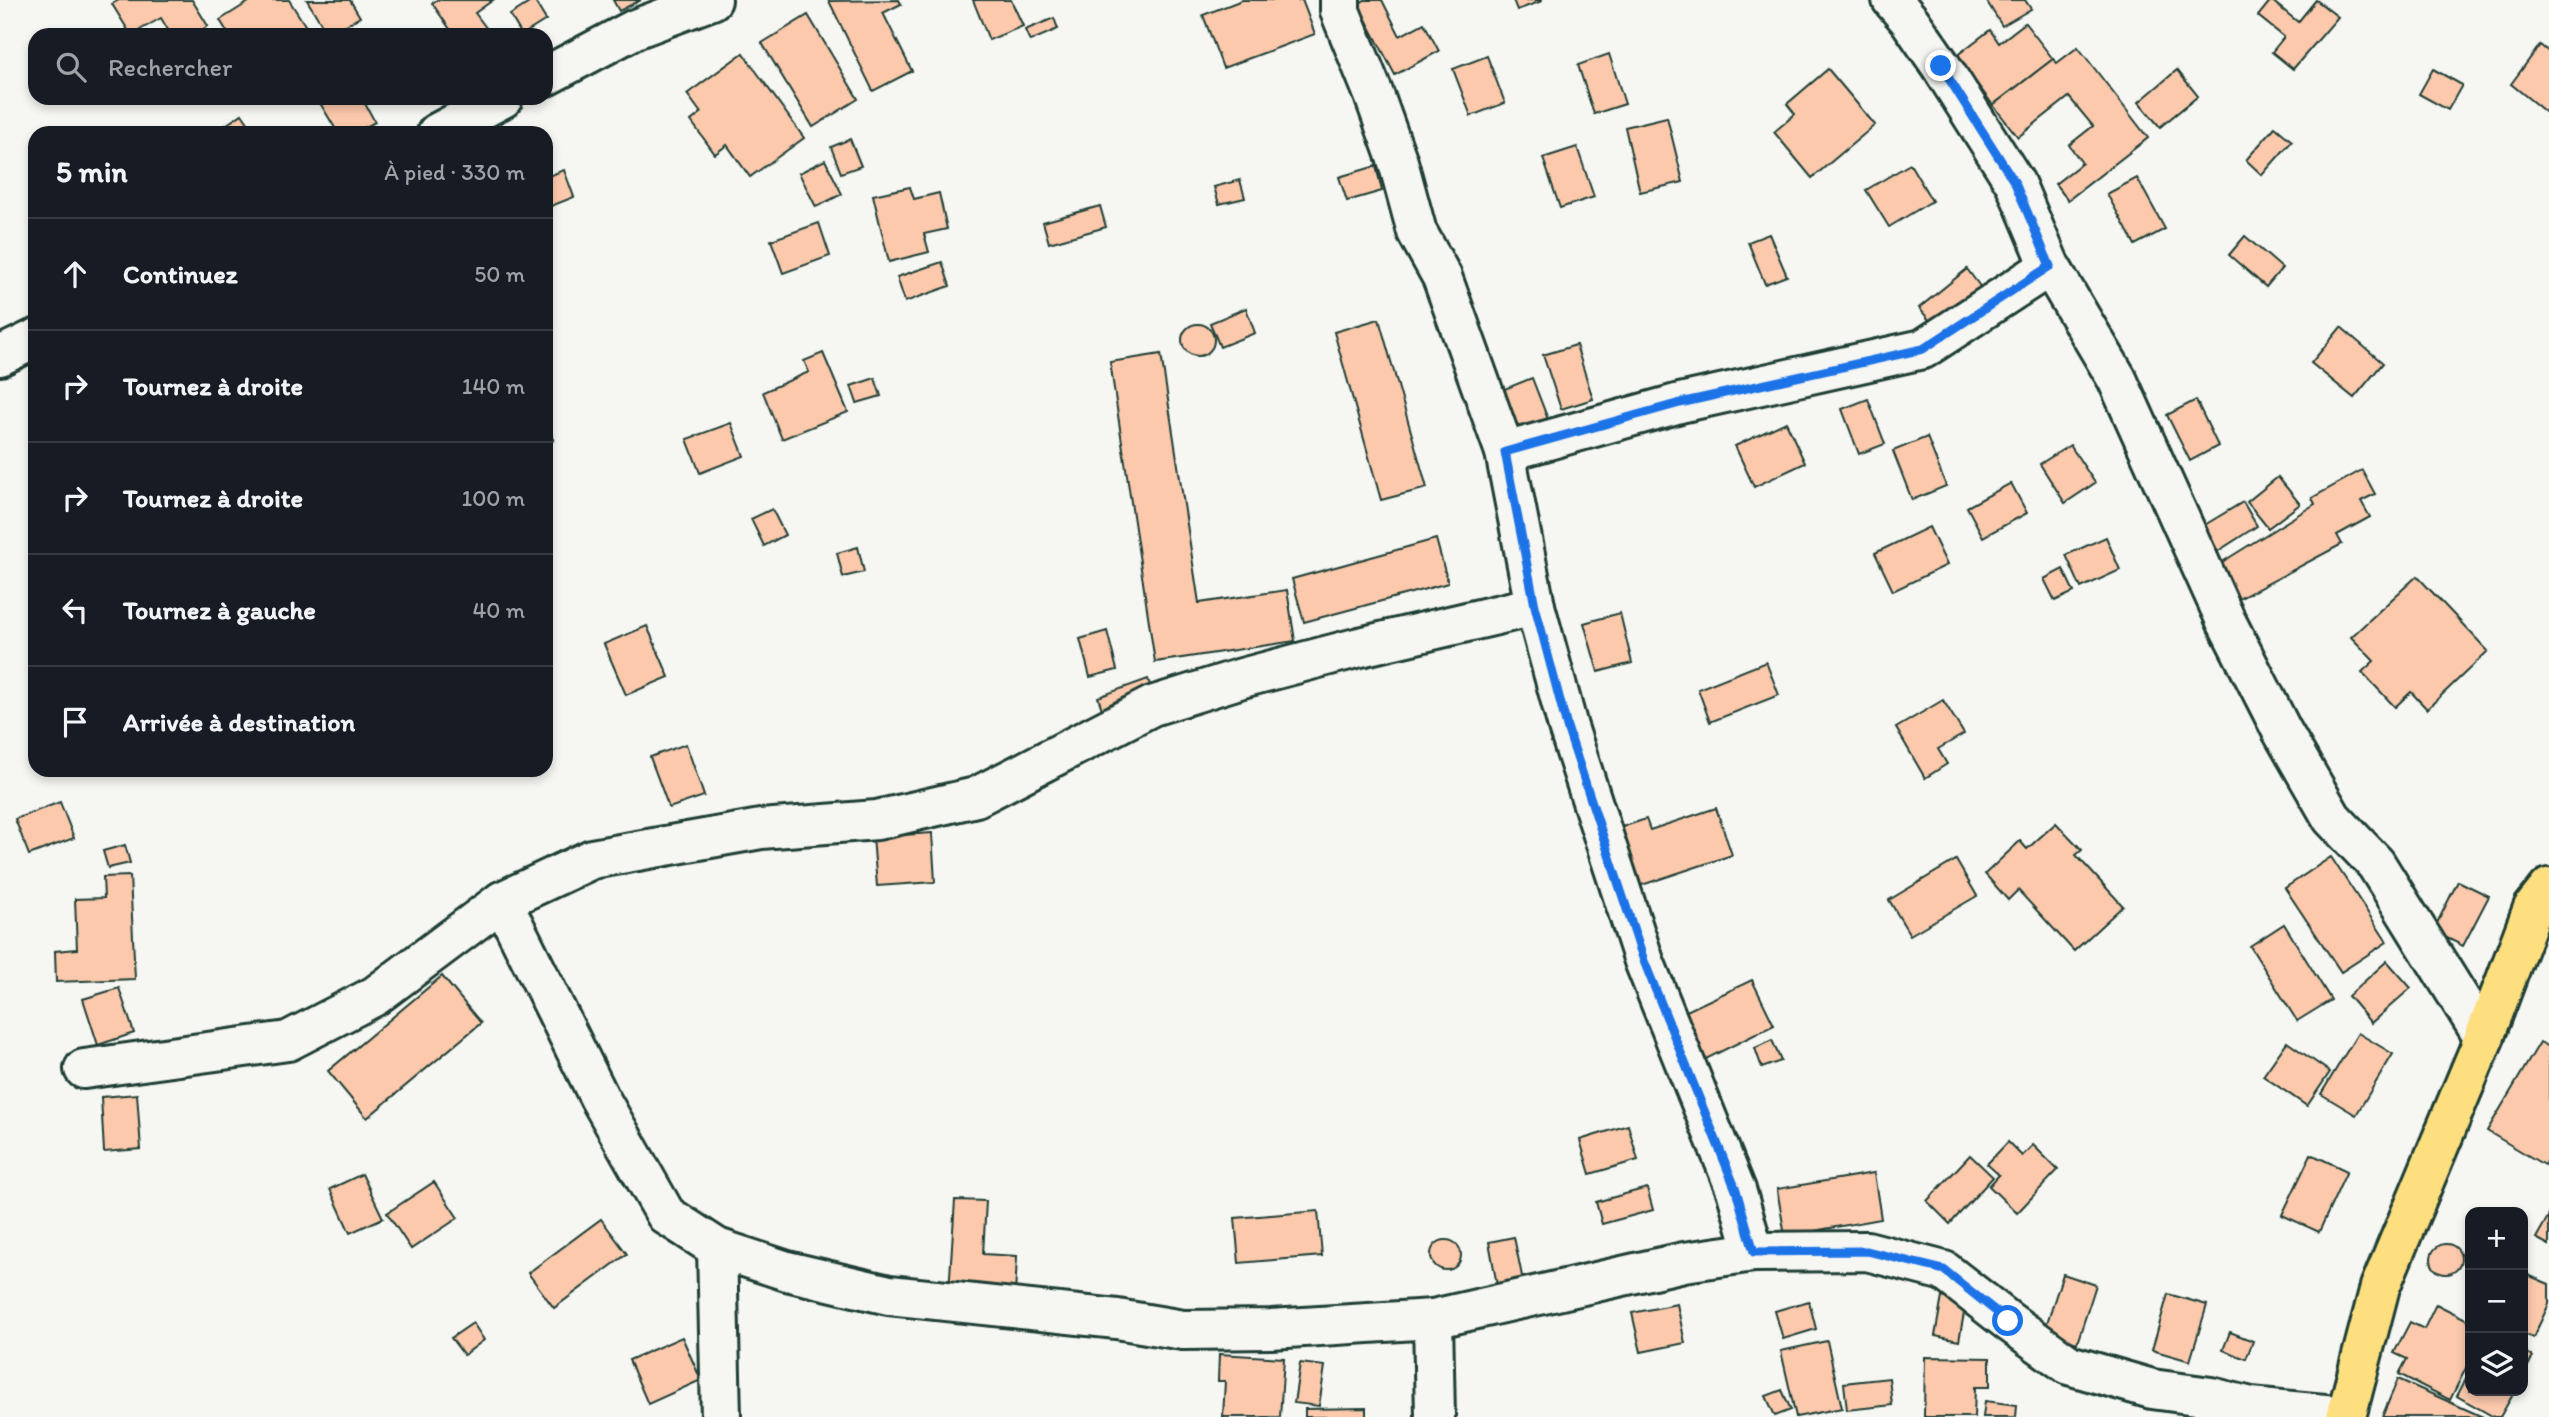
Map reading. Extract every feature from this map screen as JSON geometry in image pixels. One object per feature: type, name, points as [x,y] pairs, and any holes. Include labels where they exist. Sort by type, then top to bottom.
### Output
[{"type":"main road","points":[[2346,1417],[2380,1287],[2484,1038],[2544,903]]},
{"type":"street","points":[[553,72],[635,29],[712,0]]},
{"type":"street","points":[[1340,0],[1340,11],[1386,128],[1417,232],[1442,277],[1505,452],[1535,606],[1567,727],[1644,961],[1736,1190],[1754,1252]]},
{"type":"street","points":[[1892,0],[1941,66],[2015,183],[2050,266],[2117,379],[2227,621],[2282,731],[2332,818],[2376,864],[2484,1038]]},
{"type":"street","points":[[450,126],[490,105]]},
{"type":"street","points":[[1505,452],[1680,403],[1923,349],[2050,266]]},
{"type":"street","points":[[0,356],[28,343]]},
{"type":"street","points":[[84,1069],[288,1041],[375,996],[502,901],[592,859],[761,829],[877,820],[976,797],[1153,706],[1242,678],[1360,646],[1535,606]]},
{"type":"street","points":[[502,901],[599,1097],[666,1215],[717,1248],[811,1277],[889,1295],[1117,1318],[1163,1328],[1271,1329],[1433,1319],[1684,1262],[1754,1252],[1867,1251],[1944,1270],[2069,1365],[2152,1390],[2211,1397],[2250,1406],[2346,1417]]},
{"type":"street","points":[[717,1248],[721,1417]]},
{"type":"street","points":[[1433,1319],[1435,1417]]},
{"type":"building","points":[[119,0],[192,0],[208,26],[167,28],[161,18],[143,28],[127,28],[112,4]]},
{"type":"building","points":[[252,0],[289,0],[307,28],[225,28],[220,20]]},
{"type":"building","points":[[307,0],[350,0],[360,17],[340,28],[324,28]]},
{"type":"building","points":[[437,0],[493,0],[475,13],[486,28],[449,28],[432,3]]},
{"type":"building","points":[[534,0],[546,20],[533,28],[518,28],[510,15]]},
{"type":"building","points":[[613,0],[641,0],[619,11]]},
{"type":"building","points":[[899,0],[901,4],[883,13],[912,71],[873,91],[829,1]]},
{"type":"building","points":[[973,0],[1011,0],[1023,26],[989,40]]},
{"type":"building","points":[[1242,0],[1302,0],[1315,34],[1223,68],[1203,15]]},
{"type":"building","points":[[1365,0],[1382,0],[1400,36],[1424,23],[1439,51],[1395,75],[1358,4]]},
{"type":"building","points":[[1513,0],[1542,0],[1542,1],[1517,10]]},
{"type":"building","points":[[1986,0],[2025,0],[2031,9],[2002,26]]},
{"type":"building","points":[[2271,0],[2298,22],[2316,0],[2338,17],[2293,69],[2272,52],[2284,37],[2258,16]]},
{"type":"building","points":[[808,15],[858,99],[813,127],[762,43]]},
{"type":"building","points":[[1054,18],[1058,29],[1030,41],[1025,30]]},
{"type":"building","points":[[2025,23],[2053,59],[1993,105],[1956,56],[1990,30],[1999,43]]},
{"type":"building","points":[[2540,45],[2549,52],[2549,115],[2511,84]]},
{"type":"building","points":[[2078,47],[2148,138],[2068,200],[2055,184],[2082,163],[2069,145],[2093,126],[2069,97],[2018,137],[1993,105],[2053,59],[2057,63]]},
{"type":"building","points":[[743,53],[804,138],[750,177],[727,145],[715,154],[691,121],[701,113],[687,94]]},
{"type":"building","points":[[1609,54],[1625,104],[1594,114],[1578,65]]},
{"type":"building","points":[[1487,56],[1505,103],[1471,116],[1453,69]]},
{"type":"building","points":[[1828,69],[1875,125],[1812,178],[1774,132],[1795,114],[1787,104]]},
{"type":"building","points":[[2433,69],[2462,85],[2448,110],[2419,94]]},
{"type":"building","points":[[2177,70],[2198,96],[2160,127],[2139,102]]},
{"type":"building","points":[[321,105],[366,105],[375,122],[368,126],[334,126]]},
{"type":"building","points":[[242,114],[250,126],[224,126]]},
{"type":"building","points":[[1667,117],[1683,182],[1640,192],[1625,127]]},
{"type":"building","points":[[2275,127],[2292,141],[2262,175],[2246,160]]},
{"type":"building","points":[[850,139],[861,166],[841,173],[831,147]]},
{"type":"building","points":[[1577,147],[1594,197],[1560,208],[1543,158]]},
{"type":"building","points":[[825,160],[842,194],[816,207],[799,173]]},
{"type":"building","points":[[1910,164],[1932,201],[1889,227],[1866,190]]},
{"type":"building","points":[[1376,166],[1382,191],[1347,201],[1339,177]]},
{"type":"building","points":[[564,170],[574,197],[553,205],[553,174]]},
{"type":"building","points":[[2137,178],[2165,229],[2135,245],[2107,194]]},
{"type":"building","points":[[1240,180],[1245,198],[1219,204],[1214,187]]},
{"type":"building","points":[[910,187],[914,199],[939,193],[947,229],[924,234],[929,252],[889,262],[873,195]]},
{"type":"building","points":[[1100,206],[1106,227],[1049,243],[1043,222]]},
{"type":"building","points":[[819,223],[830,256],[783,273],[771,240]]},
{"type":"building","points":[[1769,234],[1787,276],[1765,284],[1748,242]]},
{"type":"building","points":[[2245,236],[2282,268],[2266,287],[2229,255]]},
{"type":"building","points":[[942,262],[950,286],[905,302],[897,277]]},
{"type":"building","points":[[1967,269],[1982,289],[1935,327],[1919,308]]},
{"type":"building","points":[[1246,308],[1255,333],[1220,347],[1210,323]]},
{"type":"building","points":[[1379,319],[1427,488],[1381,500],[1334,332]]},
{"type":"building","points":[[1198,324],[1209,329],[1214,340],[1209,351],[1198,356],[1187,351],[1182,340],[1187,329]]},
{"type":"building","points":[[2341,327],[2383,363],[2354,398],[2311,363]]},
{"type":"building","points":[[1576,345],[1593,399],[1561,409],[1543,355]]},
{"type":"building","points":[[823,353],[848,412],[782,439],[763,392],[809,372],[804,361]]},
{"type":"building","points":[[1161,354],[1199,603],[1287,590],[1295,641],[1155,662],[1110,362]]},
{"type":"building","points":[[875,378],[881,396],[857,403],[851,386]]},
{"type":"building","points":[[1532,378],[1549,422],[1519,433],[1502,390]]},
{"type":"building","points":[[1868,399],[1885,444],[1859,454],[1842,409]]},
{"type":"building","points":[[2196,400],[2218,446],[2190,461],[2167,415]]},
{"type":"building","points":[[1786,422],[1805,463],[1754,487],[1735,446]]},
{"type":"building","points":[[731,423],[744,456],[700,473],[687,439]]},
{"type":"building","points":[[1927,437],[1946,486],[1912,500],[1893,451]]},
{"type":"building","points":[[2070,445],[2095,483],[2065,503],[2040,464]]},
{"type":"building","points":[[2362,470],[2375,494],[2361,501],[2370,517],[2337,535],[2342,544],[2237,600],[2219,564],[2315,504],[2312,498]]},
{"type":"building","points":[[2278,477],[2300,504],[2268,528],[2247,502]]},
{"type":"building","points":[[2011,483],[2027,513],[1983,537],[1967,507]]},
{"type":"building","points":[[2243,502],[2257,526],[2218,551],[2203,526]]},
{"type":"building","points":[[772,509],[785,535],[764,546],[751,519]]},
{"type":"building","points":[[1929,527],[1947,565],[1893,591],[1875,553]]},
{"type":"building","points":[[2106,537],[2120,570],[2081,588],[2066,555]]},
{"type":"building","points":[[1436,539],[1448,583],[1304,622],[1292,579]]},
{"type":"building","points":[[858,547],[864,572],[843,577],[837,553]]},
{"type":"building","points":[[2063,569],[2074,592],[2055,601],[2044,579]]},
{"type":"building","points":[[2417,576],[2488,651],[2427,709],[2411,692],[2395,707],[2362,672],[2374,661],[2351,637]]},
{"type":"building","points":[[1620,613],[1632,663],[1598,672],[1584,623]]},
{"type":"building","points":[[647,626],[669,677],[626,695],[604,644]]},
{"type":"building","points":[[1107,631],[1117,670],[1090,677],[1080,639]]},
{"type":"building","points":[[1766,662],[1779,695],[1710,722],[1698,689]]},
{"type":"building","points":[[1148,679],[1154,697],[1104,715],[1098,697]]},
{"type":"building","points":[[1943,700],[1964,734],[1938,749],[1947,764],[1925,778],[1896,728]]},
{"type":"building","points":[[686,744],[704,796],[669,808],[650,757]]},
{"type":"building","points":[[60,802],[74,838],[29,855],[15,819]]},
{"type":"building","points":[[1716,808],[1732,855],[1633,888],[1613,830],[1646,819],[1650,830]]},
{"type":"building","points":[[2056,823],[2082,850],[2076,855],[2123,906],[2074,951],[2018,890],[2008,900],[1985,874],[2020,841],[2027,849]]},
{"type":"building","points":[[932,833],[935,882],[877,886],[873,837]]},
{"type":"building","points":[[125,845],[130,863],[108,868],[103,851]]},
{"type":"building","points":[[2331,857],[2387,942],[2341,972],[2285,888]]},
{"type":"building","points":[[1956,860],[1977,896],[1910,935],[1889,900]]},
{"type":"building","points":[[130,876],[135,979],[56,982],[55,951],[77,949],[75,899],[104,898],[103,877]]},
{"type":"building","points":[[2458,881],[2489,896],[2463,946],[2433,931]]},
{"type":"building","points":[[2284,924],[2331,1000],[2297,1021],[2250,946]]},
{"type":"building","points":[[2387,961],[2411,988],[2371,1023],[2348,996]]},
{"type":"building","points":[[442,976],[481,1023],[367,1118],[328,1071]]},
{"type":"building","points":[[1752,980],[1774,1025],[1700,1062],[1678,1015]]},
{"type":"building","points":[[119,988],[134,1033],[98,1045],[83,999]]},
{"type":"building","points":[[2358,1033],[2393,1054],[2356,1115],[2321,1094]]},
{"type":"building","points":[[1772,1040],[1781,1061],[1762,1068],[1755,1048]]},
{"type":"building","points":[[2287,1042],[2330,1072],[2307,1106],[2263,1076]]},
{"type":"building","points":[[2540,1042],[2549,1047],[2549,1157],[2544,1165],[2487,1131]]},
{"type":"building","points":[[137,1094],[141,1149],[104,1152],[101,1097]]},
{"type":"building","points":[[1628,1125],[1638,1160],[1590,1174],[1580,1140]]},
{"type":"building","points":[[2008,1142],[2022,1156],[2033,1145],[2058,1170],[2017,1213],[1989,1186],[1999,1175],[1987,1164]]},
{"type":"building","points":[[2311,1154],[2347,1171],[2319,1232],[2282,1215]]},
{"type":"building","points":[[1970,1155],[1993,1177],[1950,1224],[1927,1201]]},
{"type":"building","points":[[1874,1173],[1881,1219],[1785,1236],[1777,1189]]},
{"type":"building","points":[[362,1174],[383,1218],[350,1233],[330,1189]]},
{"type":"building","points":[[434,1182],[458,1218],[411,1249],[387,1213]]},
{"type":"building","points":[[1647,1188],[1653,1210],[1602,1224],[1596,1202]]},
{"type":"building","points":[[955,1200],[986,1201],[983,1254],[1017,1256],[1015,1296],[949,1292]]},
{"type":"building","points":[[1318,1211],[1322,1256],[1239,1263],[1235,1218]]},
{"type":"building","points":[[2549,1215],[2549,1245],[2536,1238]]},
{"type":"building","points":[[601,1219],[627,1254],[554,1308],[528,1273]]},
{"type":"building","points":[[1514,1237],[1523,1281],[1497,1285],[1489,1242]]},
{"type":"building","points":[[1446,1240],[1457,1244],[1461,1255],[1457,1266],[1446,1270],[1435,1266],[1431,1255],[1435,1244]]},
{"type":"building","points":[[2446,1244],[2457,1248],[2461,1259],[2457,1270],[2446,1274],[2435,1270],[2431,1259],[2435,1248]]},
{"type":"building","points":[[2063,1274],[2096,1285],[2077,1343],[2044,1332]]},
{"type":"building","points":[[2528,1275],[2549,1284],[2549,1304],[2533,1338],[2528,1336]]},
{"type":"building","points":[[2168,1294],[2207,1305],[2190,1361],[2152,1350]]},
{"type":"building","points":[[1942,1297],[1966,1302],[1959,1341],[1935,1336]]},
{"type":"building","points":[[1809,1301],[1816,1329],[1783,1339],[1775,1311]]},
{"type":"building","points":[[1677,1304],[1685,1343],[1641,1352],[1632,1313]]},
{"type":"building","points":[[2436,1304],[2465,1318],[2465,1370],[2450,1400],[2399,1374],[2407,1359],[2394,1353],[2410,1322],[2424,1329]]},
{"type":"building","points":[[473,1323],[484,1340],[464,1355],[451,1338]]},
{"type":"building","points":[[2230,1332],[2253,1341],[2246,1359],[2223,1350]]},
{"type":"building","points":[[682,1337],[701,1380],[648,1404],[629,1360]]},
{"type":"building","points":[[1827,1341],[1842,1408],[1796,1417],[1781,1351]]},
{"type":"building","points":[[1219,1354],[1284,1358],[1280,1417],[1223,1417],[1225,1381],[1218,1381]]},
{"type":"building","points":[[1925,1357],[1990,1358],[1990,1387],[1975,1387],[1974,1417],[1924,1417]]},
{"type":"building","points":[[1300,1363],[1325,1366],[1319,1406],[1294,1403]]},
{"type":"building","points":[[1889,1378],[1892,1405],[1847,1410],[1844,1383]]},
{"type":"building","points":[[2398,1379],[2483,1417],[2382,1417]]},
{"type":"building","points":[[2465,1381],[2465,1396],[2512,1396],[2500,1417],[2494,1417],[2457,1396]]},
{"type":"building","points":[[1782,1390],[1791,1410],[1775,1416],[1766,1396]]},
{"type":"building","points":[[1985,1401],[2017,1405],[2016,1417],[1983,1417]]},
{"type":"building","points":[[1366,1408],[1366,1417],[1305,1417],[1305,1409]]},
{"type":"route","points":[[1941,66],[2015,183],[2050,266],[1923,349],[1680,403],[1505,452],[1535,606],[1567,727],[1644,961],[1736,1190],[1754,1252],[1867,1251],[1944,1270],[2008,1321]]}]
